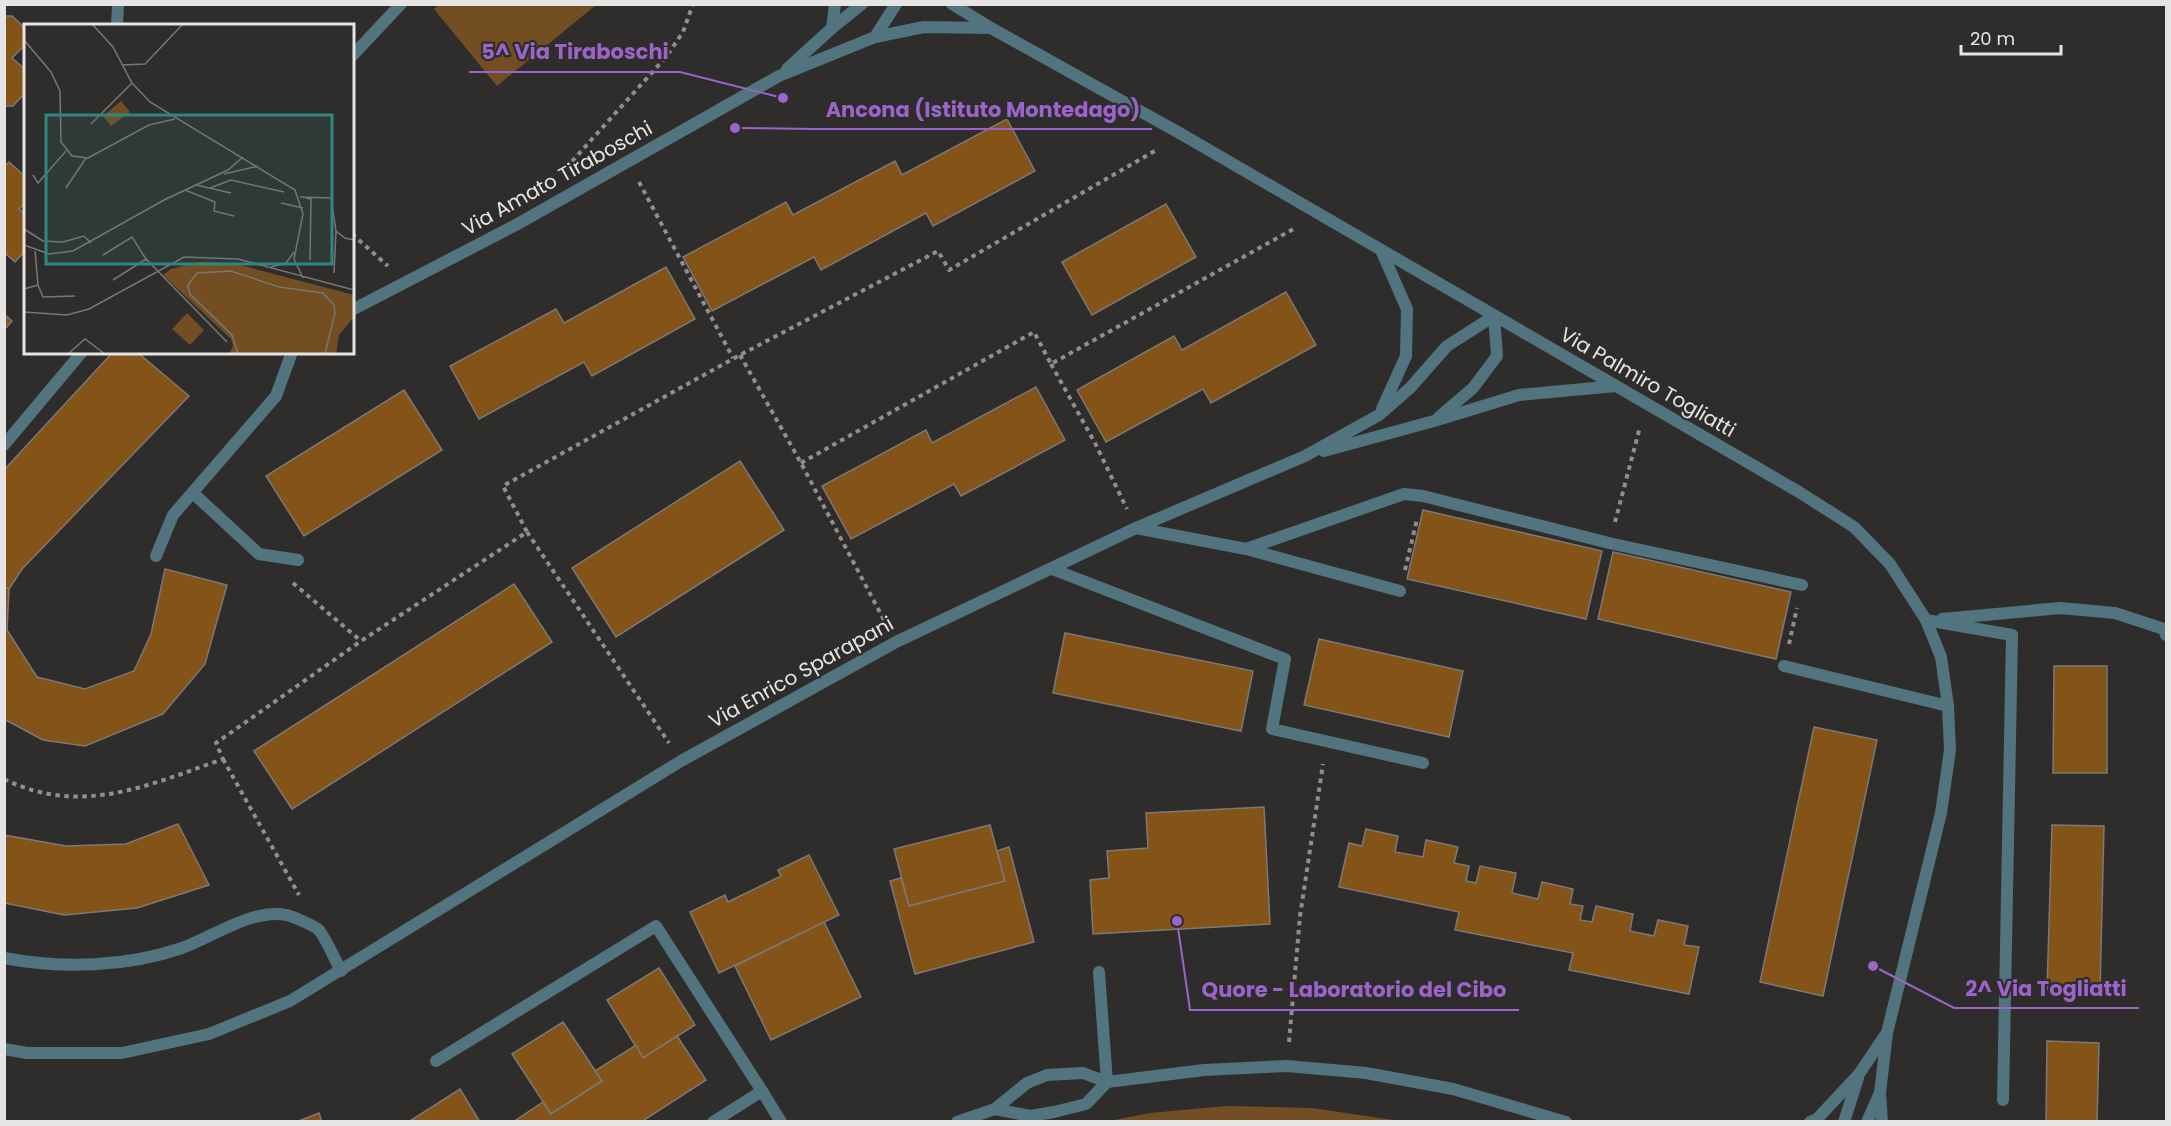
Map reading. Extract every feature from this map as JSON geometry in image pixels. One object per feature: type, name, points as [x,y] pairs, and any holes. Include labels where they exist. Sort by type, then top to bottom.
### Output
[{"type":"street","points":[[117,24],[118,4]]},
{"type":"street","points":[[354,54],[401,4]]},
{"type":"street","points":[[832,28],[835,4]]},
{"type":"street","name":"Via Amato Tiraboschi","points":[[779,76],[862,4]]},
{"type":"street","points":[[875,37],[896,4]]},
{"type":"street","name":"Via Palmiro Togliatti","points":[[952,4],[1183,135],[1799,492],[1854,527],[1890,564],[1926,621],[1941,657],[1948,706],[1950,750],[1941,813],[1887,1033],[1880,1093],[1882,1122]]},
{"type":"street","name":"Via Amato Tiraboschi","points":[[354,309],[514,226],[779,76],[875,37],[924,27],[991,28]]},
{"type":"street","points":[[1379,415],[1406,356],[1407,309],[1381,250]]},
{"type":"street","name":"Via Enrico Sparapani","points":[[4,1049],[27,1053],[122,1053],[209,1034],[290,1001],[681,761],[896,642],[1137,528],[1305,456],[1379,415],[1410,387],[1447,346],[1494,316],[1497,356],[1473,387],[1434,421]]},
{"type":"street","points":[[4,445],[80,354]]},
{"type":"street","points":[[156,556],[173,515],[276,396],[291,354]]},
{"type":"street","name":"Via Enrico Sparapani","points":[[1305,456],[1519,395],[1617,386]]},
{"type":"street","points":[[193,493],[259,554],[298,560]]},
{"type":"street","points":[[1246,549],[1404,494],[1423,496],[1610,543],[1802,585]]},
{"type":"street","points":[[1137,528],[1246,549],[1400,591]]},
{"type":"street","points":[[1052,569],[1285,659],[1272,729],[1424,763]]},
{"type":"street","points":[[1926,621],[2060,608],[2115,613],[2164,629],[2166,635]]},
{"type":"street","points":[[1926,621],[2012,635],[2003,1100]]},
{"type":"street","points":[[1785,666],[1948,706]]},
{"type":"street","points":[[4,958],[24,962],[80,965],[133,960],[181,949],[256,915],[286,915],[318,928],[341,971]]},
{"type":"street","points":[[436,1061],[656,926],[781,1122]]},
{"type":"street","points":[[995,1109],[1030,1116],[1054,1112],[1086,1104],[1107,1082],[1099,972]]},
{"type":"street","name":"Via Palmiro Togliatti","points":[[1810,1122],[1817,1119],[1859,1074],[1887,1033]]},
{"type":"street","points":[[957,1122],[995,1109],[1027,1083],[1047,1075],[1083,1072],[1107,1082],[1204,1070],[1287,1066],[1366,1073],[1453,1089],[1566,1122]]},
{"type":"street","name":"Via Palmiro Togliatti","points":[[1844,1122],[1859,1074]]},
{"type":"street","points":[[713,1122],[762,1091]]},
{"type":"street","name":"Via Palmiro Togliatti","points":[[1867,1122],[1880,1093]]},
{"type":"path","points":[[560,175],[666,57],[683,32],[693,4]]},
{"type":"path","points":[[681,761],[527,531],[503,486],[734,358],[938,251],[949,270],[1183,135]]},
{"type":"path","points":[[627,161],[734,358]]},
{"type":"path","points":[[1051,364],[1319,215]]},
{"type":"path","points":[[354,236],[407,282]]},
{"type":"path","points":[[801,463],[1034,332],[1095,442],[1137,528]]},
{"type":"path","points":[[740,355],[801,463],[896,642]]},
{"type":"path","points":[[1610,543],[1646,404]]},
{"type":"path","points":[[1400,591],[1423,496]]},
{"type":"path","points":[[318,928],[216,743],[361,641],[527,531]]},
{"type":"path","points":[[259,554],[361,641]]},
{"type":"path","points":[[1785,666],[1802,585]]},
{"type":"path","points":[[1287,1066],[1300,916],[1326,740]]},
{"type":"path","points":[[4,779],[35,792],[89,797],[127,791],[223,759]]},
{"type":"shaded area","points":[[439,5],[596,5],[497,86],[434,9]]},
{"type":"shaded area","points":[[1227,1106],[1312,1108],[1400,1121],[1109,1121],[1150,1113]]},
{"type":"building","points":[[4,16],[12,16],[24,27],[24,46],[12,58],[24,68],[24,94],[13,106],[4,106]]},
{"type":"building","points":[[1007,119],[1035,171],[933,226],[926,213],[821,270],[814,257],[712,311],[683,257],[786,202],[793,215],[895,161],[902,175]]},
{"type":"building","points":[[9,162],[24,175],[24,204],[19,209],[24,213],[24,252],[15,262],[4,252],[4,167]]},
{"type":"building","points":[[1166,204],[1196,257],[1092,315],[1062,262]]},
{"type":"building","points":[[666,267],[695,319],[592,376],[584,362],[479,419],[450,366],[556,309],[564,323]]},
{"type":"building","points":[[1286,292],[1316,345],[1211,403],[1203,389],[1106,442],[1077,390],[1174,336],[1182,350]]},
{"type":"building","points":[[4,314],[12,321],[4,330]]},
{"type":"building","points":[[111,354],[139,354],[189,396],[22,569],[9,589],[4,587],[4,470]]},
{"type":"building","points":[[1036,387],[1065,440],[961,496],[954,484],[851,539],[822,486],[926,430],[932,443]]},
{"type":"building","points":[[404,390],[442,450],[304,536],[266,476]]},
{"type":"building","points":[[740,461],[784,530],[616,637],[572,568]]},
{"type":"building","points":[[1423,510],[1602,551],[1586,619],[1407,579]]},
{"type":"building","points":[[1613,552],[1791,592],[1776,659],[1598,619]]},
{"type":"building","points":[[165,569],[227,585],[205,664],[163,714],[85,746],[43,740],[4,719],[4,587],[9,589],[7,630],[37,677],[85,689],[134,671],[151,634]]},
{"type":"building","points":[[514,584],[552,642],[292,809],[254,751]]},
{"type":"building","points":[[1065,633],[1253,671],[1241,731],[1053,693]]},
{"type":"building","points":[[1319,639],[1463,671],[1449,737],[1304,705]]},
{"type":"building","points":[[2054,666],[2107,666],[2107,773],[2053,773]]},
{"type":"building","points":[[1814,727],[1877,740],[1823,996],[1760,982]]},
{"type":"building","points":[[1264,807],[1270,924],[1093,934],[1090,880],[1109,878],[1107,851],[1148,848],[1146,813]]},
{"type":"building","points":[[178,824],[209,885],[137,908],[64,915],[4,903],[4,835],[66,846],[126,844]]},
{"type":"building","points":[[990,825],[1005,881],[909,906],[894,849]]},
{"type":"building","points":[[2052,825],[2104,826],[2100,991],[2047,990]]},
{"type":"building","points":[[1366,829],[1398,836],[1395,852],[1423,857],[1426,840],[1458,847],[1454,863],[1469,866],[1466,881],[1476,883],[1480,866],[1516,873],[1512,893],[1538,899],[1542,882],[1573,889],[1570,904],[1583,906],[1580,920],[1592,922],[1596,906],[1633,914],[1630,931],[1654,936],[1658,920],[1688,926],[1684,945],[1699,947],[1689,994],[1569,970],[1573,953],[1455,930],[1459,912],[1339,887],[1349,843],[1362,846]]},
{"type":"building","points":[[1009,847],[1034,942],[915,974],[890,881],[901,878],[909,906],[1005,881],[997,851]]},
{"type":"building","points":[[809,855],[839,915],[719,973],[690,912],[725,895],[728,902],[781,876],[778,870]]},
{"type":"building","points":[[824,922],[861,997],[771,1040],[735,966]]},
{"type":"building","points":[[659,968],[695,1025],[643,1058],[607,1000]]},
{"type":"building","points":[[563,1022],[602,1081],[551,1114],[512,1054]]},
{"type":"building","points":[[677,1036],[706,1080],[641,1122],[513,1122],[543,1102],[551,1114],[602,1081],[595,1071],[636,1045],[643,1058]]},
{"type":"building","points":[[2047,1041],[2099,1043],[2097,1122],[2046,1122]]},
{"type":"building","points":[[460,1089],[480,1122],[410,1121]]},
{"type":"building","points":[[319,1113],[322,1122],[296,1122]]},
{"type":"place","name":"5^ Via Tiraboschi","points":[[783,98]]},
{"type":"place","name":"Ancona (Istituto Montedago)","points":[[735,128]]},
{"type":"place","name":"Quore - Laboratorio del Cibo","points":[[1177,921]]},
{"type":"place","name":"2^ Via Togliatti","points":[[1873,966]]}]
